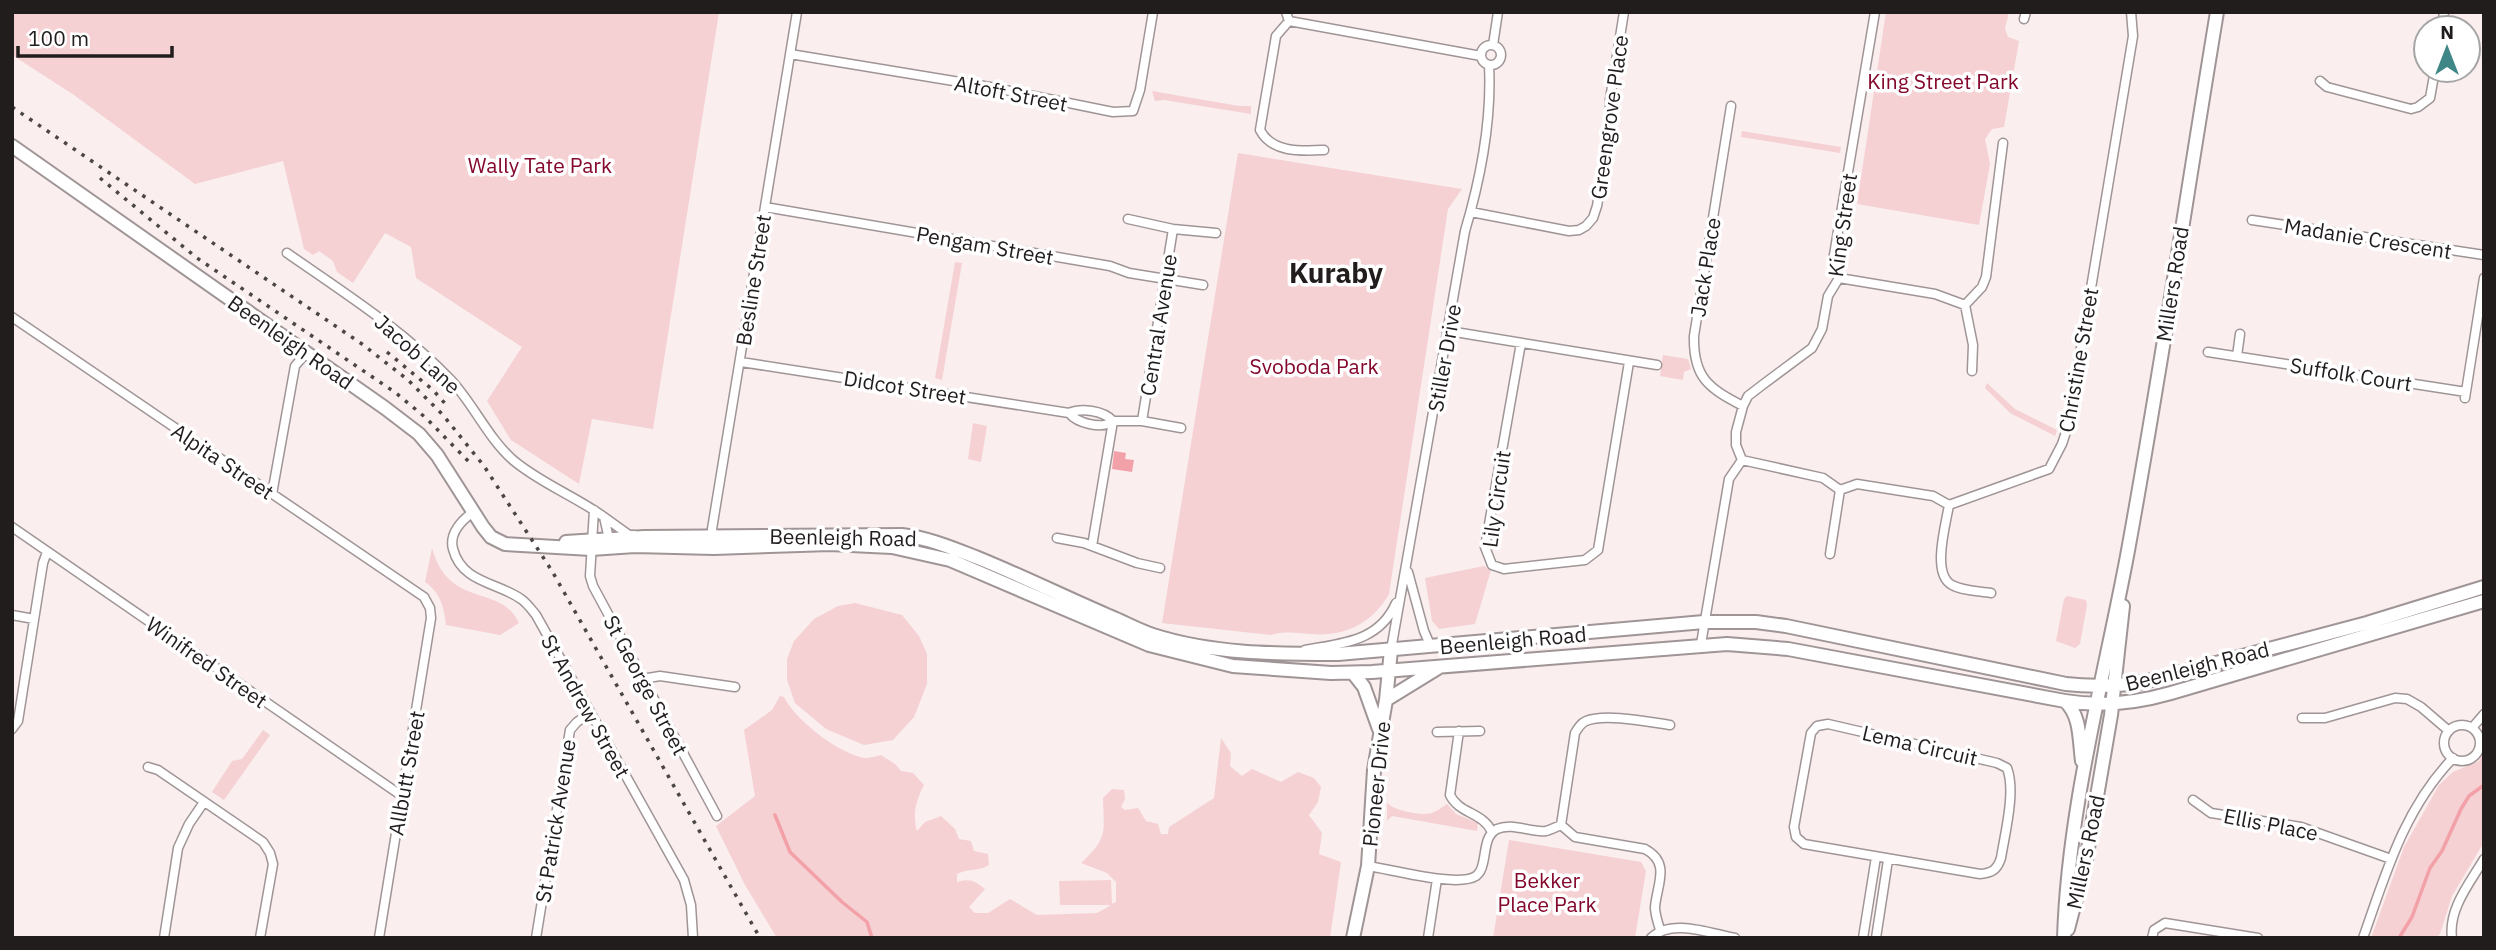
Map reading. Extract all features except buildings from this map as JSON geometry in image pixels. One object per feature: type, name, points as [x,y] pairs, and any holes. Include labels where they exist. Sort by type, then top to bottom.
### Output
[{"type":"main road","name":"Millers Road","points":[[2064,938],[2066,888],[2083,775],[2127,556],[2217,12]]},
{"type":"main road","name":"Beenleigh Road","points":[[12,146],[419,434],[437,455],[472,513],[491,537],[505,544],[635,546],[902,534],[919,537],[989,563],[1152,635],[1229,650],[1338,654],[1704,622],[1756,622],[2067,684],[2100,686],[2144,682],[2367,623],[2484,587]]},
{"type":"main road","name":"Beenleigh Road","points":[[591,544],[609,539],[644,537],[714,542],[874,545],[924,553],[950,560],[1149,645],[1233,666],[1353,673],[1702,645],[1788,649],[2097,705],[2150,699],[2484,601]]},
{"type":"main road","name":"Millers Road","points":[[2064,938],[2076,906],[2086,860],[2113,704],[2127,556]]},
{"type":"main road","name":"Pioneer Drive","points":[[1351,938],[1368,866],[1374,770],[1391,650]]},
{"type":"main road","points":[[1386,700],[1441,667]]},
{"type":"main road","points":[[1353,673],[1364,687],[1380,733]]},
{"type":"main road","points":[[2064,701],[2077,720],[2083,775]]},
{"type":"street","name":"Besline Street","points":[[714,542],[712,529],[797,12]]},
{"type":"street","name":"Altoft Street","points":[[790,54],[990,87],[1113,112],[1133,111],[1140,90],[1153,12]]},
{"type":"street","points":[[1493,45],[1498,12]]},
{"type":"street","name":"Greengrove Place","points":[[1471,212],[1569,231],[1579,230],[1593,218],[1610,127],[1609,99],[1624,12]]},
{"type":"street","name":"King Street","points":[[1743,406],[1748,396],[1812,348],[1822,329],[1828,296],[1839,278],[1835,256],[1875,12]]},
{"type":"street","name":"Christine Street","points":[[1949,505],[2049,469],[2062,444],[2068,426],[2133,36],[2131,12]]},
{"type":"street","points":[[1324,150],[1275,146],[1265,139],[1260,130],[1276,36],[1288,17],[1481,56]]},
{"type":"street","points":[[1493,45],[1500,50],[1500,59],[1495,65],[1489,65],[1482,61],[1481,56],[1484,48],[1493,45]]},
{"type":"street","name":"Stiller Drive","points":[[1391,650],[1465,231],[1489,116],[1489,65]]},
{"type":"street","points":[[2320,82],[2327,87],[2411,108],[2418,107],[2430,98],[2432,84]]},
{"type":"street","name":"Jack Place","points":[[1731,106],[1693,336],[1693,356],[1709,385],[1743,406]]},
{"type":"street","points":[[1965,305],[1982,287],[1986,277],[2003,143]]},
{"type":"street","name":"Pengam Street","points":[[765,207],[1110,266],[1129,273],[1203,285]]},
{"type":"street","name":"Central Avenue","points":[[1128,219],[1173,229],[1216,233]]},
{"type":"street","name":"Madanie Crescent","points":[[2252,220],[2484,255]]},
{"type":"street","name":"Central Avenue","points":[[1142,421],[1173,229]]},
{"type":"street","name":"Jacob Lane","points":[[287,253],[363,305],[422,353],[468,400],[502,449],[515,462],[629,534],[644,537]]},
{"type":"street","points":[[1839,278],[1935,294],[1965,305]]},
{"type":"street","name":"Suffolk Court","points":[[2208,352],[2465,395],[2484,278]]},
{"type":"street","points":[[1965,305],[1973,345],[1972,371]]},
{"type":"street","name":"Alpita Street","points":[[12,317],[425,597],[430,608]]},
{"type":"street","points":[[1449,331],[1657,365]]},
{"type":"street","points":[[2236,356],[2240,334]]},
{"type":"street","name":"Lily Circuit","points":[[1521,343],[1485,547],[1492,565],[1504,569],[1585,560],[1598,550],[1629,362]]},
{"type":"street","points":[[272,494],[295,366],[306,352]]},
{"type":"street","name":"Didcot Street","points":[[741,362],[1069,414],[1077,410],[1103,413],[1113,421],[1142,421],[1181,428]]},
{"type":"street","points":[[1742,460],[1736,445],[1736,432],[1743,406]]},
{"type":"street","points":[[1092,546],[1113,421]]},
{"type":"street","points":[[1742,460],[1823,478],[1840,490]]},
{"type":"street","points":[[1702,645],[1729,479],[1742,460]]},
{"type":"street","points":[[1840,490],[1857,484],[1933,496],[1949,505],[1941,558],[1942,574],[1956,587],[1991,593]]},
{"type":"street","points":[[1830,554],[1840,490]]},
{"type":"street","name":"St George Street","points":[[593,510],[590,576],[593,586],[717,816]]},
{"type":"street","name":"St Andrew Street","points":[[472,513],[454,533],[452,545],[456,560],[482,582],[519,597],[536,615],[684,880],[691,905],[693,938]]},
{"type":"street","points":[[604,517],[609,539]]},
{"type":"street","name":"Winifred Street","points":[[12,527],[402,796]]},
{"type":"street","points":[[1057,538],[1092,546],[1160,568]]},
{"type":"street","points":[[12,729],[18,721],[47,552]]},
{"type":"street","points":[[1407,569],[1431,647]]},
{"type":"street","points":[[1281,654],[1346,642],[1378,629],[1391,615],[1405,582]]},
{"type":"street","name":"Allbutt Street","points":[[379,938],[424,665],[430,608]]},
{"type":"street","points":[[12,615],[34,619]]},
{"type":"street","points":[[642,679],[660,676],[735,687]]},
{"type":"street","points":[[2302,718],[2325,718],[2395,698],[2407,699],[2421,707],[2449,731]]},
{"type":"street","name":"St Patrick Avenue","points":[[536,938],[570,730],[590,713]]},
{"type":"street","points":[[2472,727],[2484,714]]},
{"type":"street","points":[[1561,825],[1575,733],[1579,726],[1589,720],[1621,719],[1670,725]]},
{"type":"street","name":"Lema Circuit","points":[[1828,724],[1997,763],[2007,768],[2010,790],[1998,868],[1980,874],[1876,858],[1804,844],[1796,837],[1794,828],[1811,733],[1817,726],[1828,724]]},
{"type":"street","points":[[2459,725],[2472,727],[2480,737],[2481,750],[2470,759],[2453,758],[2445,746],[2449,731],[2459,725]]},
{"type":"street","points":[[1459,731],[1450,795],[1454,804],[1481,818],[1492,832]]},
{"type":"street","points":[[1437,732],[1480,731]]},
{"type":"street","points":[[2363,938],[2399,836],[2438,773],[2453,758]]},
{"type":"street","points":[[148,767],[158,770],[263,842],[273,864],[260,938]]},
{"type":"street","name":"Ellis Place","points":[[2193,800],[2211,813],[2301,827],[2391,859]]},
{"type":"street","points":[[164,938],[178,848],[188,824],[204,802]]},
{"type":"street","points":[[1368,866],[1437,879],[1456,880],[1477,876],[1482,868],[1492,832],[1511,827],[1546,831],[1561,825]]},
{"type":"street","points":[[1561,825],[1575,837],[1645,849],[1653,853],[1661,869],[1656,905],[1660,930]]},
{"type":"street","points":[[1863,938],[1876,858]]},
{"type":"street","points":[[2452,938],[2454,912],[2484,859]]},
{"type":"street","points":[[1876,938],[1888,860]]},
{"type":"street","points":[[1428,938],[1437,879]]},
{"type":"street","points":[[2152,938],[2154,930],[2165,923],[2258,938]]},
{"type":"street","points":[[1651,938],[1660,930],[1674,927],[1735,938]]},
{"type":"green space","name":"Wally Tate Park","points":[[12,12],[719,12],[653,429],[592,419],[579,484],[511,440],[487,401],[522,347],[416,278],[411,247],[385,233],[353,283],[337,272],[333,261],[319,251],[313,255],[304,249],[283,161],[195,184],[74,95],[12,55]]},
{"type":"green space","name":"King Street Park","points":[[1886,12],[2009,12],[2005,29],[2008,37],[2019,41],[2004,127],[1992,129],[1985,139],[1990,164],[1979,225],[1857,204]]},
{"type":"green space","points":[[1152,91],[1251,106],[1251,114],[1164,100],[1155,101]]},
{"type":"green space","points":[[1742,131],[1841,147],[1840,153],[1741,137]]},
{"type":"green space","name":"Svoboda Park","points":[[1238,153],[1462,189],[1448,209],[1389,594],[1365,621],[1345,631],[1271,635],[1162,623]]},
{"type":"green space","points":[[955,262],[962,263],[942,380],[935,378]]},
{"type":"green space","points":[[1663,355],[1688,359],[1691,369],[1684,372],[1683,380],[1660,376]]},
{"type":"green space","points":[[1987,383],[2015,409],[2057,430],[2055,436],[2010,413],[1985,388]]},
{"type":"green space","points":[[973,423],[987,426],[981,462],[968,459]]},
{"type":"green space","points":[[432,548],[440,567],[450,580],[462,588],[500,603],[511,611],[519,623],[500,635],[446,625],[440,600],[425,582]]},
{"type":"green space","points":[[1484,566],[1491,570],[1475,624],[1439,629],[1432,621],[1425,578]]},
{"type":"green space","points":[[2067,596],[2086,600],[2087,605],[2080,644],[2075,648],[2056,641],[2064,599]]},
{"type":"green space","points":[[855,603],[902,615],[919,636],[927,654],[927,684],[914,717],[893,740],[864,745],[826,729],[795,703],[787,680],[787,659],[794,641],[814,619],[838,606]]},
{"type":"green space","points":[[780,696],[784,697],[798,716],[819,735],[843,750],[865,758],[881,755],[901,771],[913,773],[924,785],[916,807],[917,831],[925,822],[941,816],[955,829],[959,839],[971,841],[974,851],[988,854],[989,865],[957,874],[957,882],[972,881],[985,889],[969,907],[975,913],[988,913],[1010,899],[1037,915],[1097,913],[1111,905],[1060,905],[1059,881],[1111,880],[1112,904],[1116,902],[1116,882],[1107,873],[1081,863],[1100,841],[1104,819],[1103,798],[1112,789],[1124,790],[1125,799],[1121,807],[1125,810],[1138,808],[1146,821],[1158,824],[1161,834],[1168,834],[1169,827],[1214,798],[1221,738],[1231,753],[1230,766],[1242,776],[1252,769],[1281,782],[1298,772],[1314,778],[1321,787],[1318,802],[1309,815],[1322,833],[1319,854],[1341,862],[1330,938],[777,938],[745,885],[716,826],[755,796],[744,730],[772,710]]},
{"type":"green space","points":[[263,730],[270,735],[224,800],[212,792],[232,761],[242,759]]},
{"type":"green space","points":[[2484,743],[2484,842],[2452,896],[2440,934],[2436,938],[2371,938],[2404,847],[2439,785],[2453,772],[2479,761]]},
{"type":"green space","points":[[1387,803],[1421,814],[1432,813],[1447,804],[1456,814],[1478,823],[1477,831],[1392,816],[1387,821]]},
{"type":"green space","name":"Bekker Place Park","points":[[1509,840],[1641,862],[1646,871],[1635,938],[1493,938]]},
{"type":"shaded area","points":[[1114,451],[1126,453],[1125,459],[1134,460],[1132,472],[1112,469]]},
{"type":"waterway","points":[[2399,938],[2412,917],[2430,868],[2442,851],[2461,809],[2469,796],[2484,785]]},
{"type":"waterway","points":[[775,815],[790,852],[867,922],[872,938]]},
{"type":"railway","points":[[12,107],[362,344],[408,380],[443,415],[484,466],[552,571],[760,938]]},
{"type":"railway","points":[[100,178],[197,258],[396,393],[426,418],[471,464]]},
{"type":"railway","points":[[387,352],[433,390],[449,408]]},
{"type":"district","name":"Kuraby","points":[[1336,272]]}]
